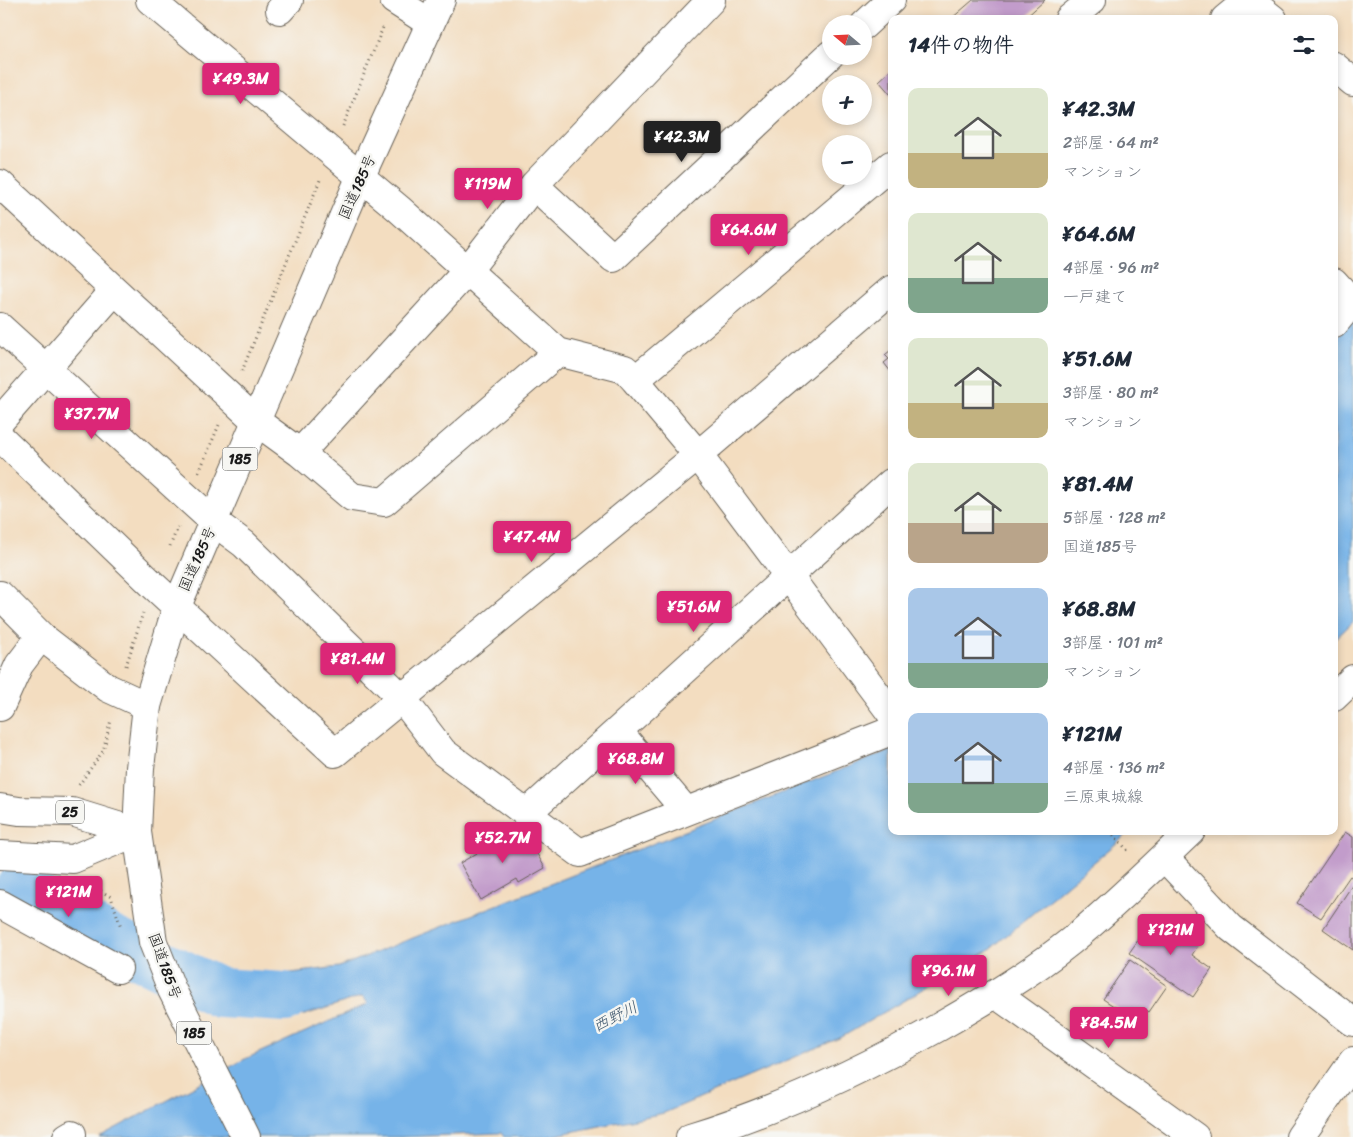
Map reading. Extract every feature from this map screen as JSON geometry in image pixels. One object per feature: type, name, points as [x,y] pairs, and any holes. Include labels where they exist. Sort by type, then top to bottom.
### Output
[{"type":"main road","points":[[394,0],[435,12]]},
{"type":"main road","points":[[300,453],[468,270],[534,185],[711,0]]},
{"type":"main road","points":[[872,18],[891,0]]},
{"type":"main road","points":[[1074,15],[1092,0]]},
{"type":"main road","points":[[1230,15],[1249,0],[1268,15]]},
{"type":"main road","points":[[168,6],[360,178],[468,270],[558,352],[625,369],[698,455],[888,708]]},
{"type":"main road","name":"国道185号","points":[[246,1137],[172,990],[153,942],[137,832],[140,768],[147,706],[177,606],[360,178],[435,12]]},
{"type":"main road","points":[[534,185],[613,258],[822,62]]},
{"type":"main road","points":[[635,380],[888,168]]},
{"type":"main road","points":[[0,184],[114,292],[256,421],[300,453],[352,497],[384,502],[558,352]]},
{"type":"main road","points":[[1338,286],[1352,302],[1338,319]]},
{"type":"main road","points":[[0,421],[114,292]]},
{"type":"main road","points":[[0,437],[335,753],[698,455],[888,293]]},
{"type":"main road","points":[[0,327],[214,521],[244,544],[401,697],[443,752],[580,853],[888,732]]},
{"type":"main road","points":[[526,814],[888,486]]},
{"type":"main road","points":[[0,595],[41,636],[108,688],[147,706]]},
{"type":"main road","points":[[0,707],[19,665],[41,636]]},
{"type":"main road","points":[[1338,693],[1353,679]]},
{"type":"main road","points":[[618,731],[686,811]]},
{"type":"main road","name":"25","points":[[0,808],[19,811],[72,812],[137,832]]},
{"type":"main road","points":[[0,855],[73,859],[137,832]]},
{"type":"main road","points":[[690,1137],[741,1121],[816,1091],[884,1058],[997,994],[1070,942],[1187,835]]},
{"type":"main road","points":[[1164,856],[1231,928],[1353,1022]]},
{"type":"main road","points":[[0,904],[118,969]]},
{"type":"main road","points":[[997,994],[1195,1137]]},
{"type":"main road","points":[[1300,1137],[1353,1061]]},
{"type":"path","points":[[1114,835],[1119,841]]},
{"type":"path","points":[[73,859],[75,874],[111,897],[118,920]]},
{"type":"water","points":[[1353,318],[1353,622],[1338,636],[1338,336]]},
{"type":"water","name":"西野川","points":[[888,751],[888,835],[1126,835],[988,951],[842,1037],[664,1113],[546,1137],[504,1137],[501,1133],[401,1137],[99,1137],[245,1059],[368,1004],[363,996],[305,1015],[223,1015],[212,971],[259,977],[339,967]]},
{"type":"building","points":[[973,0],[1045,0],[1028,15],[956,15]]},
{"type":"building","points":[[888,73],[888,92],[879,81]]},
{"type":"building","points":[[888,360],[888,368],[884,363]]},
{"type":"building","points":[[522,827],[545,868],[519,883],[517,879],[481,900],[460,863]]},
{"type":"building","points":[[1345,832],[1353,837],[1353,878],[1350,876],[1321,918],[1297,903]]},
{"type":"building","points":[[1353,884],[1353,950],[1323,929]]},
{"type":"building","points":[[1156,915],[1199,944],[1192,955],[1212,969],[1193,997],[1129,953]]},
{"type":"building","points":[[1130,960],[1167,986],[1149,1012],[1143,1008],[1135,1020],[1103,999]]},
{"type":"waterway","points":[[20,889],[110,940],[220,993],[285,997]]}]
